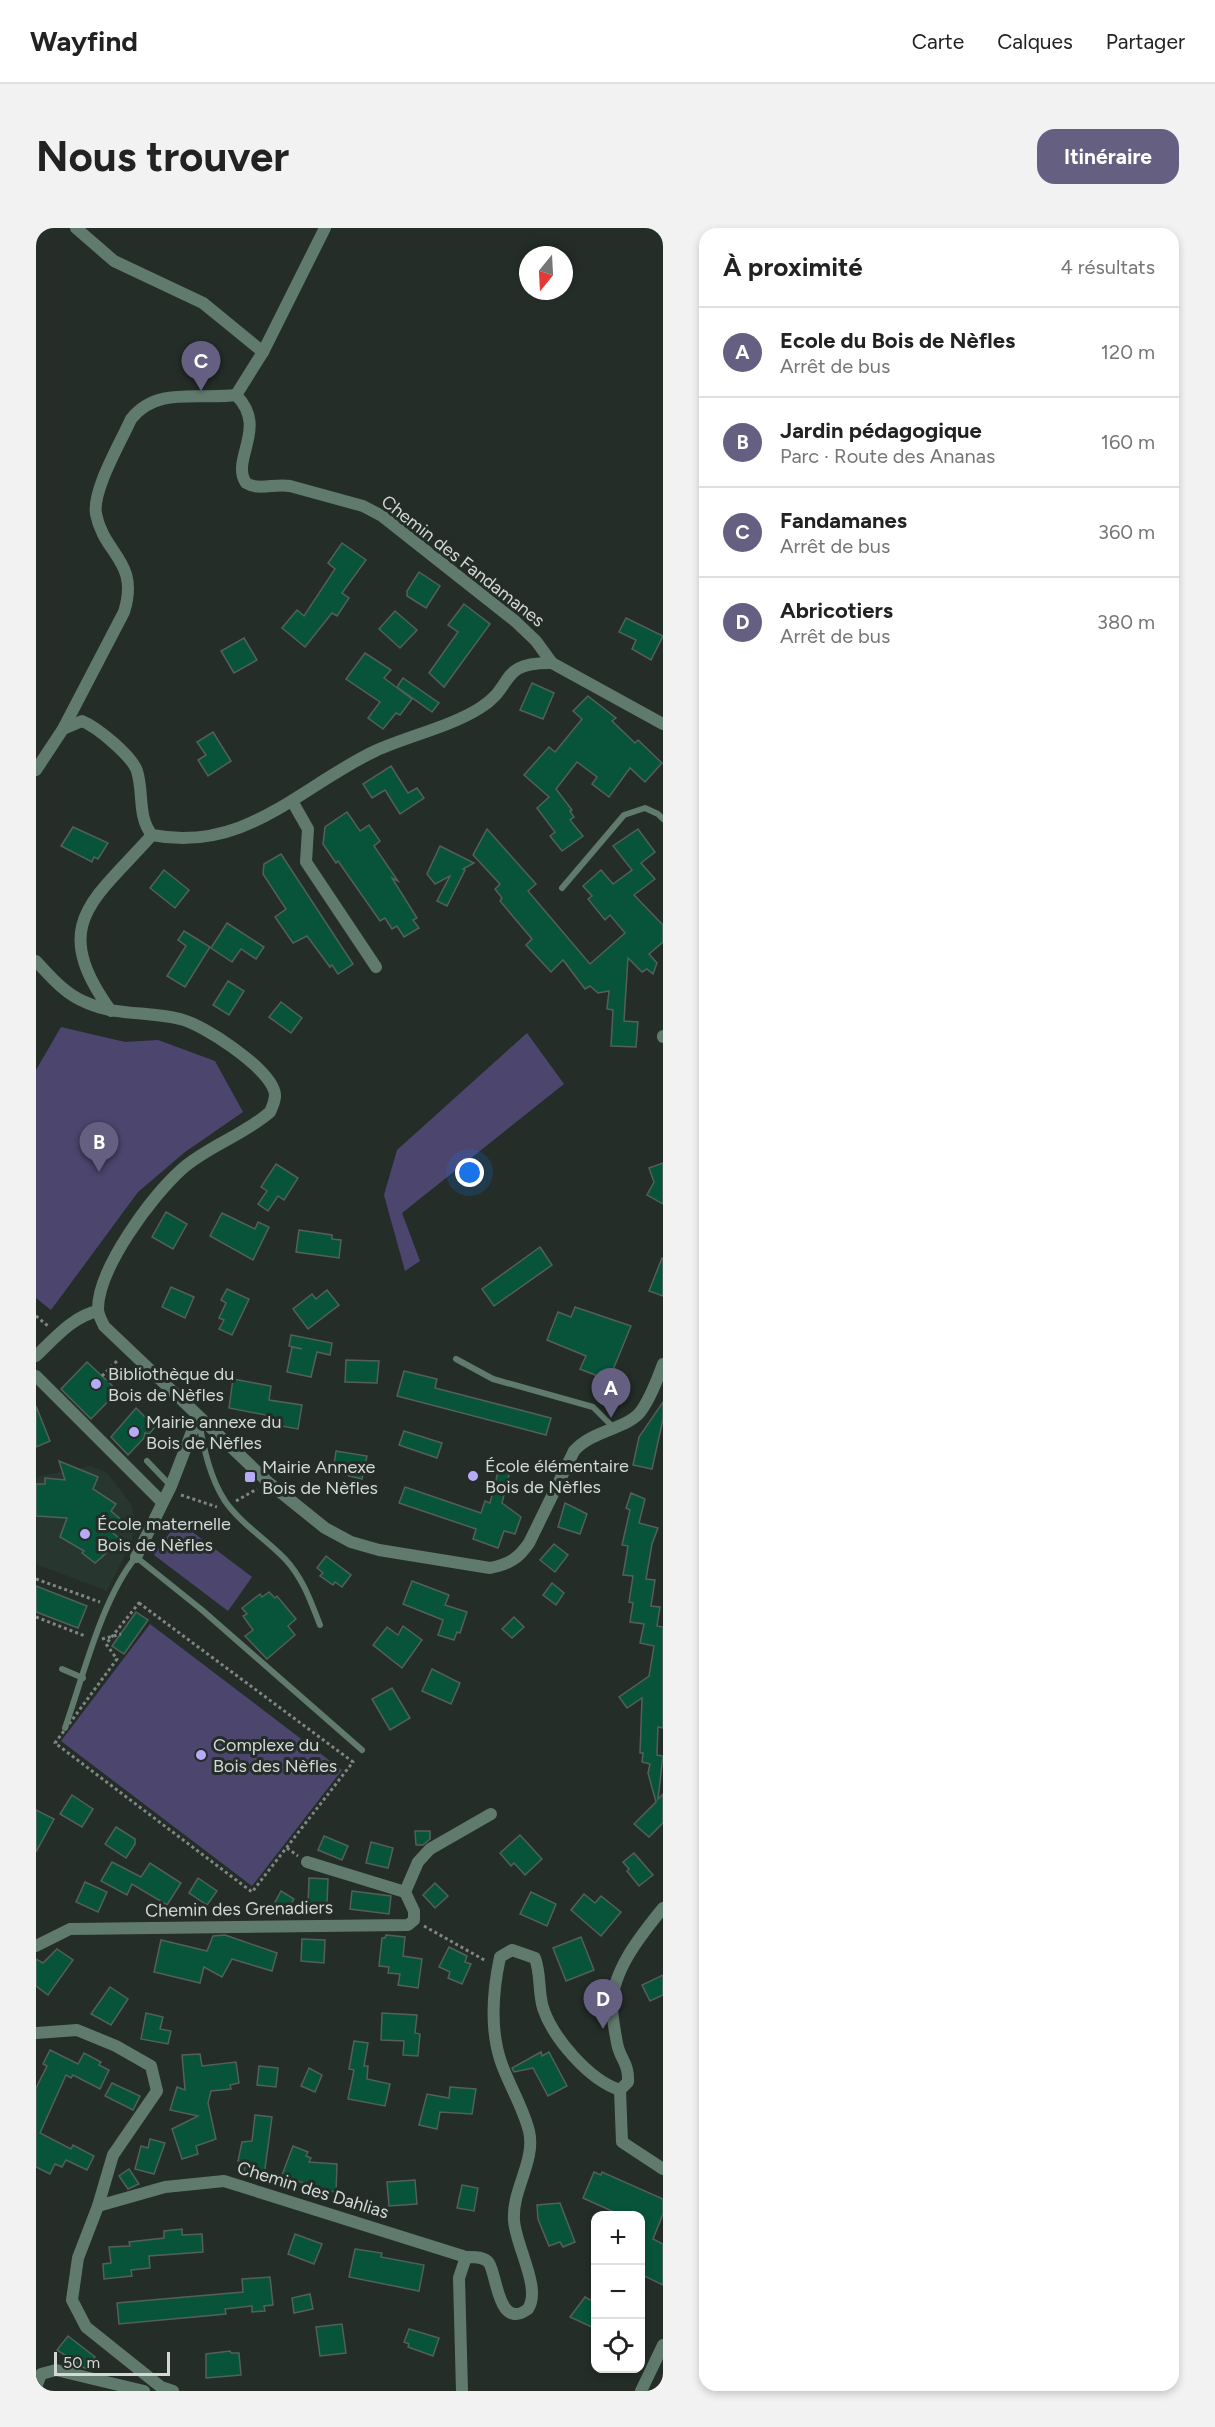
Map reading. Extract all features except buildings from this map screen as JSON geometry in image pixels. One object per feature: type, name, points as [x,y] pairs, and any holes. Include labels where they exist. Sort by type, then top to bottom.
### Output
[{"type":"street","points":[[76,228],[114,261],[203,303],[263,352]]},
{"type":"street","points":[[36,770],[63,729],[124,612],[129,597],[126,570],[100,525],[96,503],[131,419],[139,410],[157,399],[236,395],[263,352],[325,228]]},
{"type":"street","name":"Chemin des Fandamanes","points":[[236,395],[244,406],[250,425],[242,464],[242,476],[246,483],[256,487],[281,484],[290,486],[363,506],[382,516],[515,621],[536,641],[552,663]]},
{"type":"street","points":[[63,729],[82,721],[102,731],[137,769],[144,825],[152,835],[177,840],[203,839],[238,830],[292,801],[362,758],[481,707],[518,666],[528,663],[552,663],[663,724]]},
{"type":"street","points":[[292,801],[308,829],[306,862],[376,967]]},
{"type":"street","points":[[111,1011],[88,972],[80,944],[81,926],[91,903],[152,835]]},
{"type":"street","points":[[36,961],[62,989],[84,1002],[111,1011],[182,1019],[244,1054],[274,1090],[275,1100],[270,1112],[260,1121],[183,1168],[158,1196],[117,1256],[102,1286],[98,1311],[104,1326],[269,1483],[324,1528],[351,1542],[379,1550],[490,1568],[506,1565],[520,1557],[574,1451],[584,1440],[640,1413],[663,1364]]},
{"type":"street","points":[[36,1356],[72,1323],[88,1313],[98,1311]]},
{"type":"street","points":[[36,1376],[162,1502]]},
{"type":"street","points":[[136,1557],[169,1488],[198,1416]]},
{"type":"street","points":[[414,1920],[414,1911],[405,1892],[418,1862],[430,1849],[491,1814]]},
{"type":"street","name":"Chemin des Grenadiers","points":[[307,1862],[405,1892]]},
{"type":"street","points":[[663,1908],[641,1935],[615,1989],[612,2005],[618,2051],[629,2068],[628,2082],[620,2090],[622,2142],[663,2169]]},
{"type":"street","name":"Chemin des Grenadiers","points":[[36,1946],[70,1929],[408,1925],[414,1920]]},
{"type":"street","points":[[498,1968],[500,1957],[512,1950],[535,1958],[540,1970],[543,2007],[562,2042],[599,2081],[620,2090]]},
{"type":"street","name":"Chemin des Dahlias","points":[[98,2206],[165,2187],[224,2181],[466,2257],[482,2258],[489,2263],[501,2303],[507,2309],[519,2313],[528,2309],[533,2292],[514,2220],[514,2201],[531,2147],[529,2130],[500,2060],[494,2024],[498,1968]]},
{"type":"street","points":[[36,2033],[77,2030],[116,2046],[151,2066],[157,2091],[113,2155],[98,2206],[78,2258],[72,2300],[86,2327],[154,2389],[173,2391]]},
{"type":"street","points":[[462,2391],[459,2278],[466,2257]]},
{"type":"street","points":[[641,2391],[663,2345]]},
{"type":"street","points":[[36,2389],[38,2373],[56,2370],[144,2391]]},
{"type":"lane","points":[[562,888],[624,815],[645,808],[663,819]]},
{"type":"lane","points":[[456,1359],[493,1379],[593,1407],[613,1427]]},
{"type":"lane","points":[[198,1416],[204,1450],[218,1490],[229,1506],[286,1560],[304,1584],[320,1624]]},
{"type":"lane","points":[[147,1461],[169,1488]]},
{"type":"lane","points":[[65,1728],[110,1606],[125,1570],[136,1557],[202,1610],[362,1750]]},
{"type":"lane","points":[[62,1669],[83,1678]]},
{"type":"path","points":[[36,1316],[45,1325]]},
{"type":"path","points":[[102,1376],[122,1356]]},
{"type":"path","points":[[229,1506],[269,1483]]},
{"type":"path","points":[[169,1488],[219,1508]]},
{"type":"path","points":[[36,1579],[110,1606]]},
{"type":"path","points":[[139,1603],[353,1762],[252,1892],[55,1743],[65,1728],[117,1659],[106,1644],[139,1603]]},
{"type":"path","points":[[36,1617],[99,1639],[121,1634]]},
{"type":"path","points":[[414,1920],[498,1968]]},
{"type":"shaded area","points":[[61,1027],[125,1042],[158,1040],[215,1061],[243,1112],[185,1152],[138,1192],[51,1310],[36,1298],[36,1070]]},
{"type":"shaded area","points":[[527,1033],[564,1084],[402,1213],[420,1261],[405,1271],[384,1195],[397,1150]]},
{"type":"shaded area","name":"École maternelle Bois de Nèfles","points":[[91,1466],[107,1473],[131,1504],[136,1524],[131,1543],[107,1591],[36,1564],[36,1477]]},
{"type":"shaded area","points":[[178,1521],[252,1577],[228,1611],[154,1555]]},
{"type":"shaded area","name":"Complexe du Bois des Nèfles","points":[[150,1624],[342,1770],[252,1886],[61,1741]]},
{"type":"place","name":"Fandamanes","points":[[201,391]]},
{"type":"place","name":"Jardin pédagogique","points":[[99,1172]]},
{"type":"place","name":"Bibliothèque du Bois de Nèfles","points":[[96,1384]]},
{"type":"place","name":"Ecole du Bois de Nèfles","points":[[611,1418]]},
{"type":"place","name":"Mairie annexe du Bois de Nèfles","points":[[134,1432]]},
{"type":"place","name":"École élémentaire Bois de Nèfles","points":[[473,1476]]},
{"type":"place","name":"Mairie Annexe Bois de Nèfles","points":[[250,1477]]},
{"type":"place","name":"École maternelle Bois de Nèfles","points":[[85,1534]]},
{"type":"place","name":"Complexe du Bois des Nèfles","points":[[201,1755]]},
{"type":"place","name":"Abricotiers","points":[[603,2029]]}]
